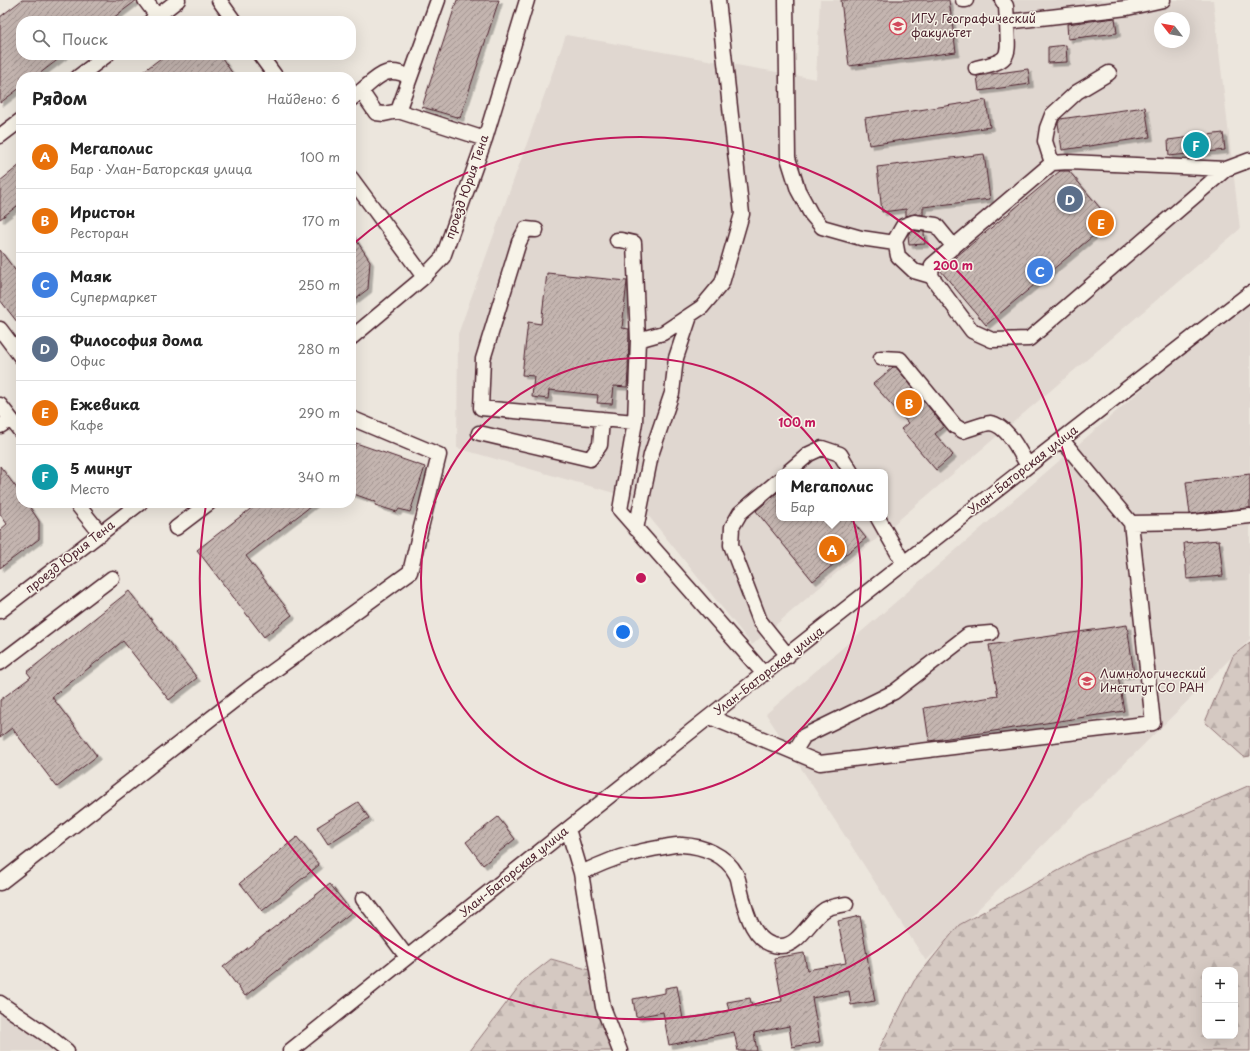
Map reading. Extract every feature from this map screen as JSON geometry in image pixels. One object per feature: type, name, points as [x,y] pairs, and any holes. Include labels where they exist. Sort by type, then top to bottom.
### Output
[{"type":"street","points":[[145,0],[153,16]]},
{"type":"street","points":[[158,16],[178,0]]},
{"type":"street","points":[[219,0],[230,16]]},
{"type":"street","points":[[398,111],[438,0]]},
{"type":"street","name":"проезд Юрия Тена","points":[[356,334],[424,277],[443,258],[484,139],[527,0]]},
{"type":"street","points":[[638,340],[663,333],[690,316],[702,307],[722,283],[742,214],[718,0]]},
{"type":"street","points":[[786,0],[788,158],[798,190],[811,214],[822,228],[861,238],[895,243]]},
{"type":"street","points":[[976,68],[996,63],[1005,58],[1008,49],[1007,22],[1006,6],[1002,0]]},
{"type":"street","points":[[1007,22],[1127,8],[1163,0]]},
{"type":"street","points":[[85,72],[100,60]]},
{"type":"street","points":[[264,60],[272,72]]},
{"type":"street","points":[[410,77],[399,72],[390,72],[380,76],[356,95],[376,113],[384,114],[398,111],[484,139]]},
{"type":"street","points":[[1052,163],[1045,141],[1047,128],[1052,115],[1077,92],[1109,73]]},
{"type":"street","points":[[0,136],[16,124]]},
{"type":"street","points":[[954,247],[936,225],[914,222],[903,226],[895,240],[898,256],[914,271],[931,276],[972,331],[992,340],[1029,339],[1226,169],[1250,160]]},
{"type":"street","points":[[931,276],[932,265],[1052,163],[1068,162],[1226,169]]},
{"type":"street","points":[[356,185],[424,277]]},
{"type":"street","points":[[536,230],[526,229],[519,242],[483,359],[481,408],[636,422]]},
{"type":"street","points":[[617,240],[634,244],[638,340],[636,422],[620,510],[764,674]]},
{"type":"street","name":"Улан-Баторская улица","points":[[290,1051],[764,674],[1250,293]]},
{"type":"street","points":[[636,530],[651,455],[672,393],[676,358],[690,316]]},
{"type":"street","points":[[0,329],[16,350]]},
{"type":"street","points":[[881,358],[900,359],[955,426],[963,431],[990,423],[1000,428],[1010,436],[1028,466]]},
{"type":"street","points":[[0,405],[5,422],[16,429]]},
{"type":"street","points":[[0,884],[250,688],[410,572],[439,455],[356,420]]},
{"type":"street","points":[[479,433],[590,459],[600,445],[602,420]]},
{"type":"street","points":[[710,717],[820,763],[1154,723],[1131,523],[1062,440]]},
{"type":"street","points":[[792,469],[809,454],[822,448],[840,454],[849,469]]},
{"type":"street","points":[[776,483],[740,513],[732,527],[730,545],[760,621],[788,656]]},
{"type":"street","points":[[80,508],[101,534]]},
{"type":"street","name":"проезд Юрия Тена","points":[[0,611],[133,508]]},
{"type":"street","points":[[176,528],[202,508]]},
{"type":"street","points":[[1131,523],[1193,522],[1250,516]]},
{"type":"street","points":[[880,521],[904,564]]},
{"type":"street","points":[[0,663],[112,578]]},
{"type":"street","points":[[794,752],[804,736],[894,692],[968,635],[991,633]]},
{"type":"street","points":[[568,829],[581,873],[603,1007],[620,1051]]},
{"type":"street","points":[[581,873],[619,857],[654,848],[681,845],[698,847],[707,850],[726,861],[736,874],[751,924],[762,940],[768,944],[781,946],[787,946],[793,942],[804,932],[815,917],[825,909],[846,904]]},
{"type":"street","points":[[363,899],[407,957]]},
{"type":"street","points":[[0,1003],[47,1035],[67,1051]]},
{"type":"shaded area","points":[[820,0],[1213,0],[1240,229],[752,645],[635,499],[457,448],[458,334],[566,35],[816,79]]},
{"type":"shaded area","points":[[1250,296],[1250,639],[926,961],[766,714]]},
{"type":"shaded area","points":[[0,1008],[41,1042],[53,1051],[0,1051]]},
{"type":"green space","points":[[1250,642],[1250,756],[1244,757],[1205,722],[1233,656]]},
{"type":"green space","points":[[1250,785],[1250,1051],[878,1051],[914,981],[959,925],[1087,855],[1132,837]]},
{"type":"green space","points":[[551,959],[590,970],[603,1007],[625,1051],[470,1051],[524,980]]},
{"type":"building","points":[[22,0],[137,0],[116,16],[16,16],[16,60],[57,60],[42,72],[16,72],[16,91],[0,103],[0,17]]},
{"type":"building","points":[[457,0],[499,0],[460,118],[422,107]]},
{"type":"building","name":"ИГУ, Географический факультет","points":[[841,0],[949,0],[956,52],[849,66]]},
{"type":"building","points":[[1115,18],[1117,33],[1068,39],[1067,24]]},
{"type":"building","points":[[1066,45],[1067,62],[1048,63],[1048,47]]},
{"type":"building","points":[[158,60],[223,60],[232,72],[143,72]]},
{"type":"building","points":[[1028,69],[1030,84],[979,91],[977,76]]},
{"type":"building","points":[[986,100],[990,127],[869,145],[865,118]]},
{"type":"building","points":[[1145,107],[1150,137],[1062,150],[1058,123],[1060,119]]},
{"type":"building","points":[[1223,133],[1225,150],[1169,156],[1168,140]]},
{"type":"building","points":[[984,154],[990,199],[923,207],[923,215],[915,214],[906,216],[906,209],[882,212],[877,167]]},
{"type":"building","points":[[16,168],[16,207],[0,219],[0,181]]},
{"type":"building","points":[[1060,171],[1069,171],[1111,221],[986,325],[940,270]]},
{"type":"building","points":[[915,231],[924,232],[925,244],[909,245],[908,235],[909,233]]},
{"type":"building","points":[[356,240],[370,261],[368,289],[356,298]]},
{"type":"building","points":[[0,250],[16,271],[16,321],[0,300]]},
{"type":"building","points":[[547,273],[627,281],[622,328],[629,329],[627,387],[614,386],[612,404],[597,403],[598,395],[549,390],[548,399],[532,397],[534,376],[522,375],[528,322],[541,324]]},
{"type":"building","points":[[893,367],[896,367],[944,426],[935,434],[953,455],[936,470],[901,429],[908,423],[873,384]]},
{"type":"building","points":[[356,443],[425,467],[410,512],[399,509],[397,512],[375,505],[376,502],[356,495]]},
{"type":"building","points":[[0,466],[16,487],[16,508],[30,508],[39,521],[39,539],[0,568],[0,530],[7,524],[0,514]]},
{"type":"building","points":[[1250,474],[1250,508],[1190,514],[1186,482]]},
{"type":"building","points":[[776,494],[776,521],[852,521],[866,538],[813,581],[756,511]]},
{"type":"building","points":[[252,508],[308,508],[246,556],[292,615],[264,637],[197,550]]},
{"type":"building","points":[[1219,540],[1223,576],[1187,579],[1184,543]]},
{"type":"building","points":[[129,591],[197,678],[169,700],[123,641],[52,697],[97,756],[57,787],[12,728],[0,737],[0,700],[31,677],[27,672]]},
{"type":"building","name":"Лимнологический Институт СО РАН","points":[[1127,625],[1134,674],[1118,676],[1124,711],[929,741],[924,708],[998,696],[989,645]]},
{"type":"building","points":[[358,802],[369,818],[328,844],[317,827]]},
{"type":"building","points":[[498,817],[515,839],[483,865],[466,842]]},
{"type":"building","points":[[297,837],[319,865],[262,911],[240,883]]},
{"type":"building","points":[[330,884],[352,912],[245,996],[223,967]]},
{"type":"building","points":[[860,916],[875,1001],[851,1005],[849,991],[812,998],[820,1042],[792,1047],[789,1026],[754,1033],[757,1051],[738,1051],[734,1032],[669,1045],[663,1012],[636,1017],[633,999],[665,993],[665,988],[677,986],[683,1019],[729,1011],[727,1002],[750,998],[752,1006],[782,1001],[774,958],[804,953],[807,970],[846,963],[838,921]]},
{"type":"place","name":"ИГУ, Географический факультет","points":[[898,26]]},
{"type":"place","name":"5 минут","points":[[1196,145]]},
{"type":"place","name":"Философия дома","points":[[1070,199]]},
{"type":"place","name":"Ежевика","points":[[1101,223]]},
{"type":"place","name":"Маяк","points":[[1040,271]]},
{"type":"place","name":"Иристон","points":[[909,403]]},
{"type":"place","name":"Мегаполис","points":[[832,549]]},
{"type":"place","name":"Лимнологический Институт СО РАН","points":[[1087,681]]}]
